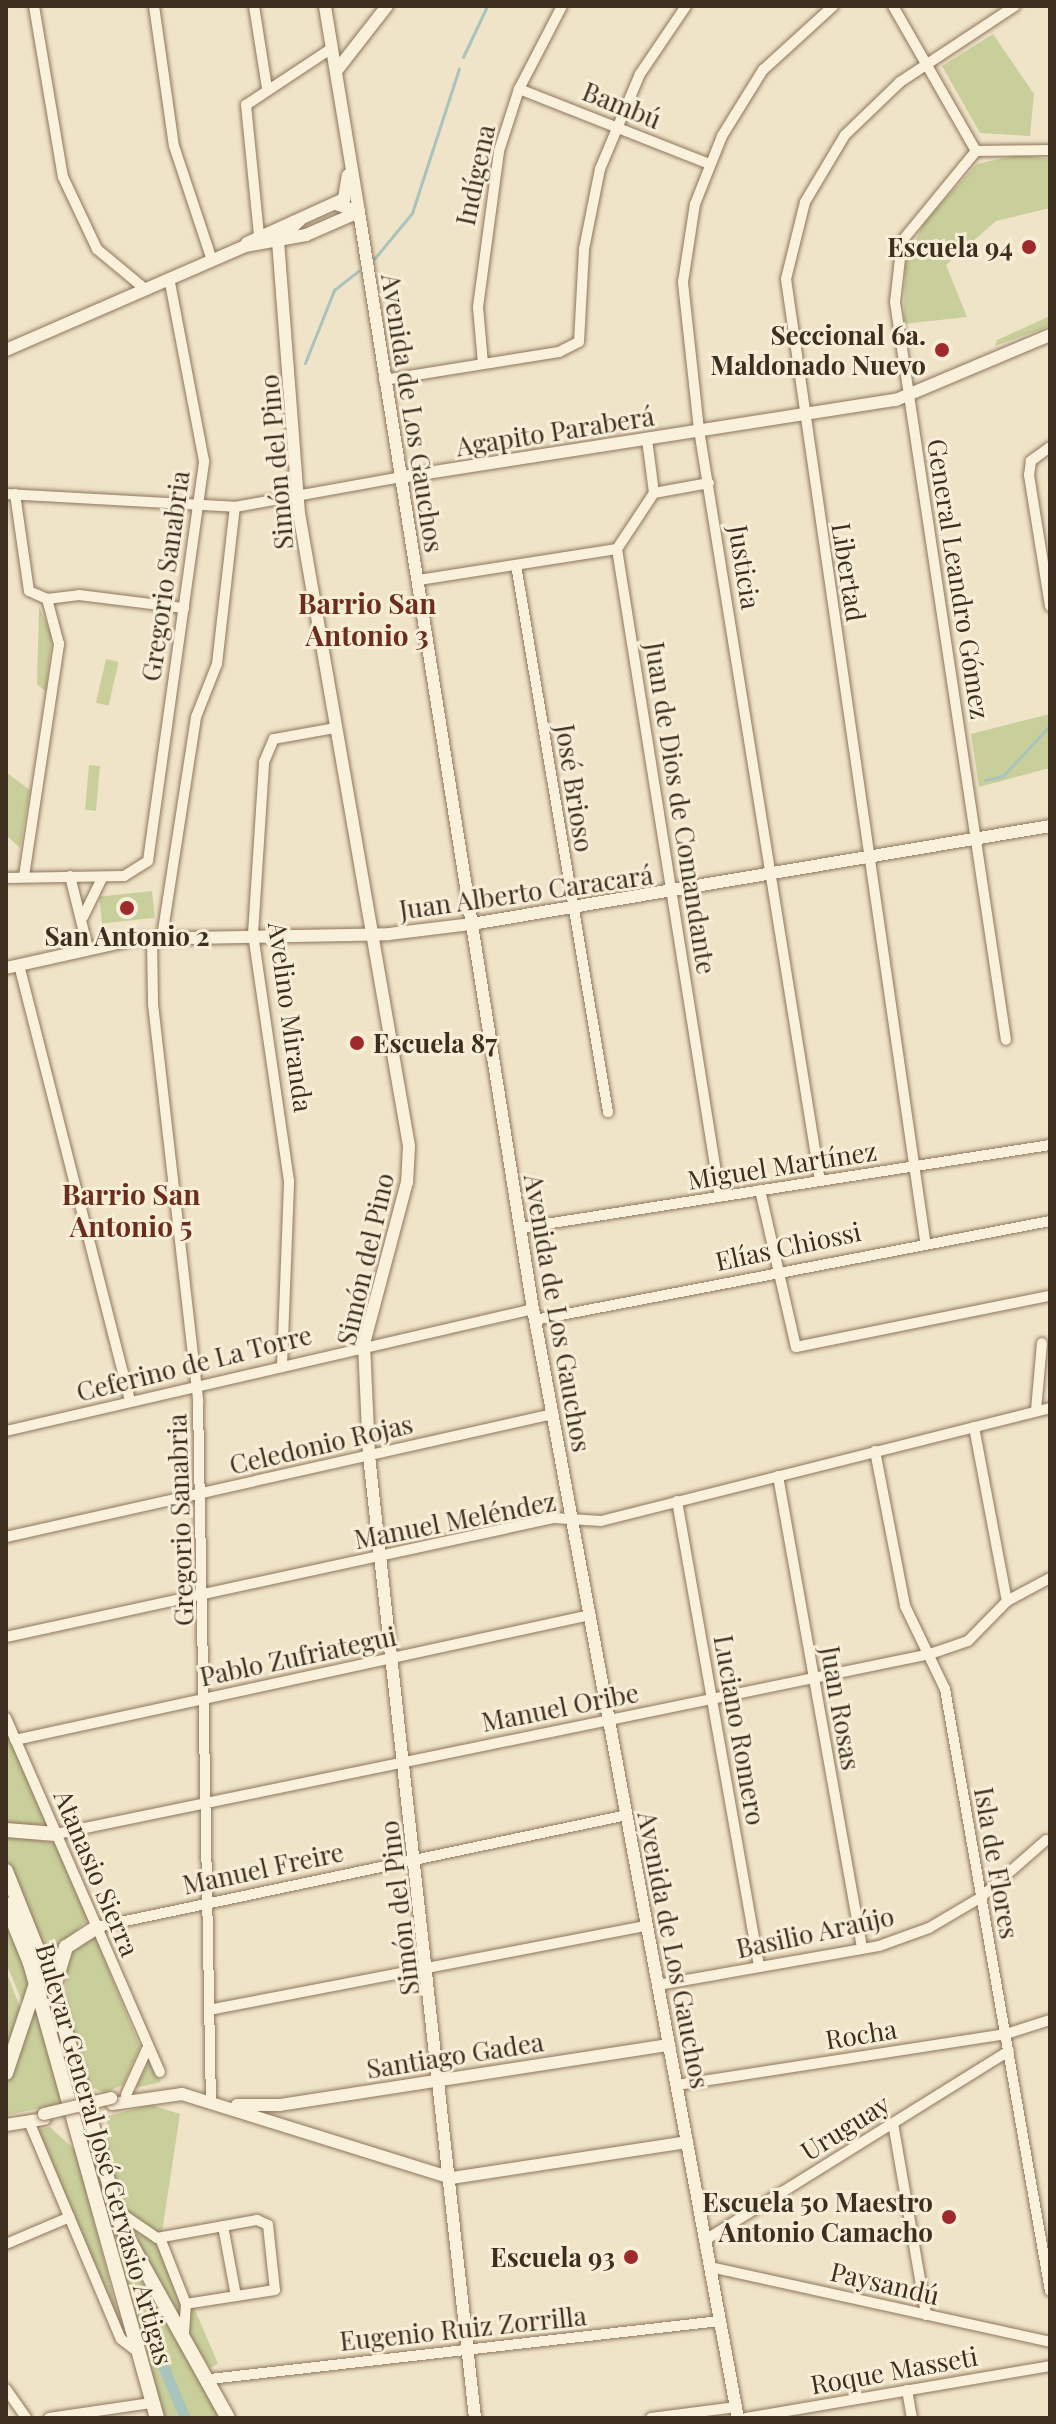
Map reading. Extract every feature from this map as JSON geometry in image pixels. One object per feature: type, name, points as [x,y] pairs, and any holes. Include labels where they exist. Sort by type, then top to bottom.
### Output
[{"type":"main road","points":[[6,1830],[56,1834]]},
{"type":"main road","name":"Bulevar General José Gervasio Artigas","points":[[6,1871],[54,1991],[115,2209],[132,2253],[210,2379],[228,2418]]},
{"type":"main road","name":"Bulevar General José Gervasio Artigas","points":[[6,1904],[36,1983],[134,2349],[157,2418]]},
{"type":"main road","points":[[54,1991],[66,1947],[97,1927]]},
{"type":"main road","points":[[6,2073],[36,1983]]},
{"type":"street","points":[[34,6],[63,177],[97,249],[145,289]]},
{"type":"street","points":[[154,6],[174,146],[212,260]]},
{"type":"street","points":[[254,6],[267,88]]},
{"type":"street","name":"Avenida de Los Gauchos","points":[[325,6],[534,1314],[737,2412]]},
{"type":"street","points":[[337,70],[387,6]]},
{"type":"street","name":"Indígena","points":[[483,364],[484,229],[519,89],[562,6]]},
{"type":"street","points":[[384,380],[575,345],[590,212],[616,125],[686,6]]},
{"type":"street","name":"Justicia","points":[[820,1181],[699,430],[683,282],[707,163],[763,70],[833,6]]},
{"type":"street","points":[[893,6],[976,151],[1050,150]]},
{"type":"street","name":"Libertad","points":[[925,1240],[873,860],[785,296],[797,221],[845,135],[925,66],[1015,6]]},
{"type":"street","points":[[259,235],[242,119],[246,105],[267,88],[332,48]]},
{"type":"street","name":"Bambú","points":[[519,89],[707,163]]},
{"type":"street","name":"General Leandro Gómez","points":[[976,151],[902,241],[895,302],[979,844],[1006,1040]]},
{"type":"street","name":"Avenida de Los Gauchos","points":[[336,204],[349,192],[351,163]]},
{"type":"street","points":[[245,246],[259,235],[336,204],[359,212]]},
{"type":"street","points":[[6,350],[245,246],[278,241],[359,212]]},
{"type":"street","points":[[278,241],[300,220]]},
{"type":"street","name":"Simón del Pino","points":[[278,241],[300,498],[335,728],[409,1164],[364,1344],[369,1456],[429,1968],[475,2418]]},
{"type":"street","name":"Gregorio Sanabria","points":[[102,878],[135,875],[148,861],[200,507],[201,438],[169,278]]},
{"type":"street","name":"Agapito Paraberá","points":[[10,494],[200,507],[235,507],[300,498],[402,477],[908,396],[1050,335]]},
{"type":"street","points":[[419,580],[617,549],[654,493],[647,439]]},
{"type":"street","points":[[1050,447],[1031,461],[1050,606]]},
{"type":"street","points":[[654,493],[709,483]]},
{"type":"street","points":[[10,494],[22,578],[47,599],[59,644],[24,876]]},
{"type":"street","name":"Gregorio Sanabria","points":[[212,2100],[214,2009],[197,1384],[153,1004],[157,938],[196,717],[217,664],[235,507]]},
{"type":"street","name":"Juan de Dios de Comandante","points":[[617,549],[720,1197]]},
{"type":"street","name":"José Brioso","points":[[516,565],[608,1112]]},
{"type":"street","points":[[47,599],[79,595],[184,608]]},
{"type":"street","name":"Avelino Miranda","points":[[282,1366],[289,1181],[253,934],[264,762],[274,739],[335,728]]},
{"type":"street","name":"Juan Alberto Caracará","points":[[12,967],[88,949],[157,938],[372,934],[472,924],[979,844],[1050,826]]},
{"type":"street","points":[[70,876],[88,949]]},
{"type":"street","points":[[6,878],[102,878],[82,919]]},
{"type":"street","points":[[12,967],[130,1401]]},
{"type":"street","name":"Miguel Martínez","points":[[520,1228],[1050,1145]]},
{"type":"street","points":[[760,1190],[796,1347],[1048,1296]]},
{"type":"street","name":"Elías Chiossi","points":[[534,1314],[780,1270],[925,1240],[1050,1221]]},
{"type":"street","name":"Ceferino de La Torre","points":[[6,1431],[364,1344],[534,1314]]},
{"type":"street","points":[[1036,1410],[1042,1343]]},
{"type":"street","name":"Manuel Meléndez","points":[[6,1637],[380,1556],[572,1519],[601,1521],[1050,1408]]},
{"type":"street","name":"Celedonio Rojas","points":[[6,1537],[553,1414]]},
{"type":"street","points":[[974,1427],[1007,1601]]},
{"type":"street","name":"Isla de Flores","points":[[875,1451],[905,1606],[945,1689],[1050,2291]]},
{"type":"street","name":"Juan Rosas","points":[[778,1476],[862,1949]]},
{"type":"street","name":"Luciano Romero","points":[[677,1501],[759,1967]]},
{"type":"street","name":"Manuel Oribe","points":[[56,1834],[930,1654],[982,1632],[1007,1601],[1050,1578]]},
{"type":"street","name":"Pablo Zufriategui","points":[[15,1740],[590,1615]]},
{"type":"street","name":"Atanasio Sierra","points":[[6,1718],[160,2072]]},
{"type":"street","name":"Manuel Freire","points":[[97,1927],[627,1815]]},
{"type":"street","name":"Basilio Araújo","points":[[658,1985],[862,1949],[929,1928],[980,1898],[1046,1840]]},
{"type":"street","points":[[214,2009],[647,1926]]},
{"type":"street","name":"Rocha","points":[[677,2085],[1006,2034],[1050,2020]]},
{"type":"street","name":"Santiago Gadea","points":[[212,2100],[247,2106],[669,2045]]},
{"type":"street","points":[[126,2095],[147,2047]]},
{"type":"street","name":"Uruguay","points":[[705,2240],[1009,2051]]},
{"type":"street","points":[[112,2101],[170,2085],[452,2178],[687,2142]]},
{"type":"street","points":[[9,2125],[112,2101],[171,2092],[212,2100]]},
{"type":"street","points":[[9,2125],[30,2124],[45,2117]]},
{"type":"street","points":[[893,2123],[926,2315]]},
{"type":"street","points":[[30,2124],[121,2339],[134,2349]]},
{"type":"street","points":[[115,2209],[160,2238],[186,2304],[184,2336]]},
{"type":"street","points":[[6,2244],[70,2217]]},
{"type":"street","points":[[160,2238],[264,2221],[280,2282],[275,2290],[186,2304]]},
{"type":"street","points":[[223,2226],[236,2296]]},
{"type":"street","name":"Paysandú","points":[[710,2267],[1050,2342]]},
{"type":"street","name":"Eugenio Ruiz Zorrilla","points":[[210,2379],[720,2321]]},
{"type":"street","name":"Roque Masseti","points":[[746,2418],[1050,2366]]},
{"type":"street","points":[[6,2389],[26,2418]]},
{"type":"street","points":[[907,2390],[912,2418]]},
{"type":"street","points":[[49,2418],[151,2403]]},
{"type":"street","points":[[651,2418],[737,2412]]},
{"type":"green space","points":[[993,34],[1034,94],[1030,136],[980,133],[942,66]]},
{"type":"green space","points":[[1018,155],[1050,159],[1050,208],[996,221],[946,265],[967,317],[904,324],[905,264],[924,222],[977,164]]},
{"type":"green space","points":[[1050,316],[1050,326],[995,346],[997,340]]},
{"type":"green space","points":[[39,607],[52,636],[46,692],[37,684]]},
{"type":"green space","points":[[106,659],[119,662],[109,706],[96,703]]},
{"type":"green space","points":[[1050,714],[1050,768],[979,787],[971,734]]},
{"type":"green space","points":[[89,765],[100,766],[96,811],[85,810]]},
{"type":"green space","points":[[7,773],[30,790],[20,848],[6,835]]},
{"type":"green space","name":"San Antonio 2","points":[[152,891],[155,918],[102,923],[99,897]]},
{"type":"green space","points":[[6,1730],[47,1826],[47,1829],[6,1824]]},
{"type":"green space","points":[[6,1835],[55,1843],[88,1919],[62,1944],[53,1969],[6,1858]]},
{"type":"green space","points":[[6,1919],[29,1982],[24,2006],[6,1963]]},
{"type":"green space","points":[[94,1934],[140,2047],[123,2085],[104,2093],[84,2083],[64,2008],[68,1956]]},
{"type":"green space","points":[[6,1971],[21,2010],[6,2058]]},
{"type":"green space","points":[[36,2010],[64,2103],[8,2115],[6,2082]]},
{"type":"green space","points":[[150,2059],[161,2082],[136,2088],[136,2087]]},
{"type":"green space","points":[[151,2105],[180,2114],[162,2232],[218,2364],[210,2368],[154,2281],[103,2149],[108,2116]]},
{"type":"green space","points":[[86,2126],[134,2268],[223,2418],[165,2418],[80,2128]]},
{"type":"green space","points":[[50,2127],[76,2151],[121,2327],[38,2130]]},
{"type":"waterway","points":[[463,57],[487,6]]},
{"type":"waterway","points":[[374,259],[412,213],[459,68]]},
{"type":"waterway","points":[[305,363],[334,290],[358,271]]},
{"type":"waterway","points":[[985,780],[1003,776],[1050,725]]},
{"type":"waterway","points":[[154,2345],[185,2418]]},
{"type":"place","name":"Escuela 94","points":[[1029,247]]},
{"type":"place","name":"Seccional 6a. Maldonado Nuevo","points":[[942,350]]},
{"type":"place","name":"San Antonio 2","points":[[127,908]]},
{"type":"place","name":"Escuela 87","points":[[357,1043]]},
{"type":"place","name":"Escuela 50 Maestro Antonio Camacho","points":[[949,2217]]},
{"type":"place","name":"Escuela 93","points":[[631,2257]]},
{"type":"district","name":"Barrio San Antonio 3","points":[[367,619]]},
{"type":"district","name":"Barrio San Antonio 5","points":[[131,1210]]}]
